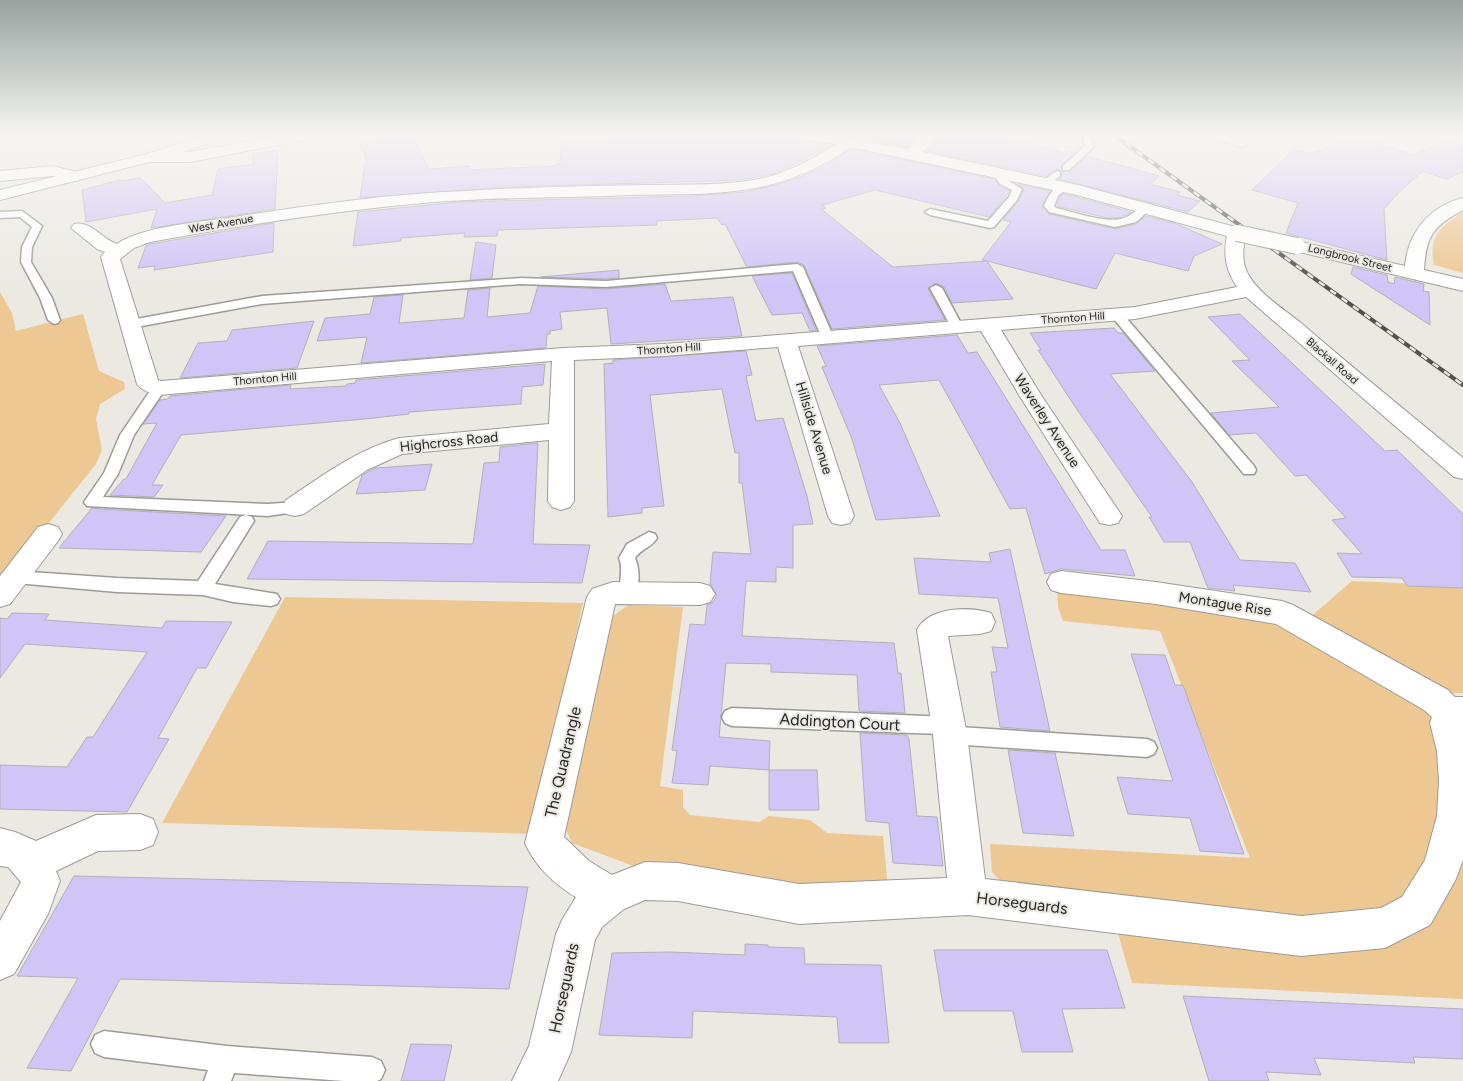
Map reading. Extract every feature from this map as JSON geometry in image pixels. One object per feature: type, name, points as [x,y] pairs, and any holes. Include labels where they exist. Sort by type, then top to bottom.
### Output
[{"type":"street","points":[[0,195],[40,185]]},
{"type":"street","name":"West Avenue","points":[[118,250],[140,239],[216,225],[297,212],[404,200],[479,195],[697,189],[733,185]]},
{"type":"street","name":"Longbrook Street","points":[[1071,185],[1237,233],[1463,285]]},
{"type":"street","points":[[1414,274],[1418,240],[1426,224],[1463,203]]},
{"type":"street","points":[[80,228],[103,245],[118,250]]},
{"type":"street","name":"Blackall Road","points":[[1237,233],[1233,248],[1234,261],[1239,276],[1251,290],[1330,360],[1463,471]]},
{"type":"street","points":[[118,250],[110,257],[148,384],[159,388]]},
{"type":"street","name":"Thornton Hill","points":[[159,388],[564,354],[664,350],[1117,315],[1251,290]]},
{"type":"street","name":"Waverley Avenue","points":[[988,325],[1030,395],[1109,516]]},
{"type":"street","name":"Hillside Avenue","points":[[786,340],[841,516]]},
{"type":"street","points":[[561,501],[564,354]]},
{"type":"street","name":"Highcross Road","points":[[295,507],[384,450],[400,446],[561,431]]},
{"type":"street","points":[[8,586],[48,534]]},
{"type":"street","name":"Montague Rise","points":[[1061,582],[1147,592],[1282,613],[1456,712]]},
{"type":"street","points":[[615,595],[700,594]]},
{"type":"street","name":"The Quadrangle","points":[[610,894],[575,875],[544,843],[615,595]]},
{"type":"street","points":[[968,896],[949,731],[932,630],[941,624],[980,622]]},
{"type":"street","name":"Horseguards","points":[[534,1081],[550,1052],[576,934],[588,913],[610,894],[645,881],[678,882],[799,904],[968,896],[1301,936],[1385,928],[1416,910],[1442,868],[1455,816],[1457,781],[1454,751],[1447,723],[1456,712]]},
{"type":"street","points":[[0,960],[41,881],[16,855],[96,834],[140,832]]},
{"type":"lane","points":[[930,212],[990,225],[1014,198],[1017,189],[1010,185]]},
{"type":"lane","points":[[1056,185],[1057,190],[1049,206],[1054,210],[1115,224],[1132,220],[1148,207]]},
{"type":"lane","points":[[0,215],[22,214],[37,226],[27,247],[26,262],[46,298],[54,320]]},
{"type":"lane","points":[[131,324],[262,300],[521,281],[606,284],[797,267],[827,336]]},
{"type":"lane","points":[[936,288],[957,327]]},
{"type":"lane","points":[[1117,315],[1249,470]]},
{"type":"lane","points":[[159,388],[127,434],[111,474],[92,502],[268,510],[295,507]]},
{"type":"lane","points":[[203,588],[246,521]]},
{"type":"lane","points":[[615,595],[631,567],[627,558],[633,548],[649,538]]},
{"type":"lane","points":[[8,586],[117,585],[203,588],[233,595],[272,599]]},
{"type":"lane","name":"Addington Court","points":[[732,717],[949,731],[1147,748]]},
{"type":"lane","points":[[104,1044],[222,1070],[372,1070]]},
{"type":"shaded area","points":[[1463,212],[1463,273],[1434,265],[1433,247],[1434,239],[1442,228]]},
{"type":"shaded area","points":[[0,292],[12,313],[16,331],[83,314],[99,371],[124,382],[125,389],[100,404],[96,419],[102,450],[96,464],[0,584]]},
{"type":"shaded area","points":[[1352,581],[1463,586],[1463,693],[1452,693],[1463,714],[1463,999],[1132,983],[1110,905],[1014,895],[992,872],[990,844],[1250,858],[1160,631],[1063,621],[1058,607],[1057,587],[1308,619]]},
{"type":"shaded area","points":[[285,597],[583,603],[532,834],[162,823]]},
{"type":"shaded area","points":[[628,605],[683,607],[660,786],[683,790],[683,807],[690,815],[759,822],[769,816],[810,820],[827,833],[883,836],[888,887],[828,888],[636,867],[572,843],[560,817],[609,619]]},
{"type":"building","points":[[99,185],[148,185],[165,203],[212,195],[214,185],[276,185],[275,209],[151,228],[157,209],[86,222],[82,190]]},
{"type":"building","points":[[362,185],[562,185],[512,187],[360,198]]},
{"type":"building","points":[[999,185],[1010,191],[989,217],[875,190],[822,205],[826,208],[821,209],[893,267],[987,261],[1013,299],[952,303],[944,287],[935,283],[928,289],[945,320],[832,329],[804,265],[797,262],[747,267],[725,224],[722,225],[717,218],[657,221],[657,225],[498,230],[497,236],[464,237],[465,233],[401,238],[401,241],[353,246],[358,212],[459,202],[691,196],[745,192],[772,186]]},
{"type":"building","points":[[1019,185],[1050,191],[1042,205],[1049,214],[1115,229],[1136,224],[1146,216],[1177,224],[1222,244],[1194,256],[1188,271],[1115,253],[1096,289],[982,260],[1011,222],[1003,220],[1024,190]]},
{"type":"building","points":[[1084,185],[1155,185],[1180,192],[1177,195],[1200,201],[1188,212]]},
{"type":"building","points":[[1257,185],[1406,185],[1384,209],[1387,260],[1286,233],[1298,203],[1252,190]]},
{"type":"building","points":[[1063,194],[1131,212],[1121,217],[1107,218],[1057,206]]},
{"type":"building","points":[[274,223],[273,252],[154,270],[155,266],[138,268],[146,246],[150,244]]},
{"type":"building","points":[[476,242],[496,245],[492,278],[470,280]]},
{"type":"building","points":[[1353,267],[1387,275],[1388,282],[1394,284],[1395,277],[1424,284],[1423,291],[1429,292],[1430,325],[1351,274]]},
{"type":"building","points":[[619,270],[619,278],[541,277]]},
{"type":"building","points":[[792,273],[816,330],[810,331],[802,313],[772,315],[752,276]]},
{"type":"building","points":[[665,284],[671,301],[733,297],[742,336],[611,344],[607,308],[560,312],[562,329],[550,331],[550,334],[547,334],[546,348],[361,363],[367,337],[317,341],[325,318],[370,314],[374,297],[403,295],[399,323],[464,318],[468,290],[490,288],[487,317],[530,313],[538,286],[606,289]]},
{"type":"building","points":[[1240,314],[1385,451],[1397,450],[1463,514],[1463,588],[1407,586],[1402,578],[1352,577],[1337,553],[1362,554],[1332,520],[1346,518],[1306,475],[1295,476],[1256,433],[1229,435],[1211,413],[1279,407],[1232,361],[1250,360],[1208,317]]},
{"type":"building","points":[[314,321],[297,368],[180,378],[198,343],[227,341],[232,330]]},
{"type":"building","points":[[1114,328],[1118,333],[1123,333],[1155,371],[1110,374],[1192,482],[1240,560],[1295,563],[1311,592],[1233,585],[1235,591],[1208,588],[1190,542],[1164,542],[1149,517],[1152,517],[1076,408],[1038,350],[1041,350],[1030,333]]},
{"type":"building","points":[[957,335],[968,353],[977,352],[1101,550],[1125,550],[1135,576],[1061,569],[1045,574],[1026,508],[1010,509],[939,380],[879,385],[900,423],[940,516],[876,520],[852,439],[822,367],[826,366],[817,346]]},
{"type":"building","points":[[746,351],[752,375],[746,376],[756,421],[783,418],[807,496],[813,524],[793,525],[793,568],[776,567],[776,582],[746,581],[742,636],[894,643],[898,673],[901,673],[905,713],[859,711],[857,675],[771,672],[771,664],[726,663],[719,737],[770,741],[769,770],[710,766],[708,785],[672,783],[677,751],[672,750],[690,624],[705,625],[707,605],[712,603],[717,595],[710,584],[713,552],[751,554],[742,483],[739,483],[739,453],[735,453],[722,389],[650,395],[664,506],[642,508],[642,513],[608,517],[604,364],[613,363],[613,360]]},
{"type":"building","points":[[545,364],[543,385],[522,387],[521,404],[409,412],[409,414],[365,419],[181,435],[152,485],[163,485],[154,497],[110,495],[126,479],[157,423],[143,424],[160,400],[168,399],[170,396],[291,385],[290,389],[346,386],[347,384],[355,383],[356,380]]},
{"type":"building","points":[[538,443],[533,544],[590,545],[582,583],[247,579],[268,541],[473,544],[484,463],[499,462],[500,447]]},
{"type":"building","points":[[432,464],[425,490],[356,494],[362,475],[376,468]]},
{"type":"building","points":[[92,508],[226,516],[201,552],[59,548]]},
{"type":"building","points":[[1010,549],[1050,731],[1000,727],[991,672],[997,672],[992,647],[1008,648],[998,598],[919,594],[914,558],[991,562],[989,553]]},
{"type":"building","points":[[12,613],[49,614],[45,620],[162,628],[166,621],[232,622],[206,668],[197,668],[158,738],[169,739],[127,812],[0,809],[0,765],[67,767],[87,737],[93,737],[147,652],[25,644],[0,678],[0,618],[7,619]]},
{"type":"building","points":[[1131,654],[1165,655],[1175,685],[1183,685],[1244,854],[1200,851],[1190,818],[1128,814],[1117,777],[1173,781]]},
{"type":"building","points":[[860,733],[907,735],[917,816],[937,817],[943,866],[893,863],[889,823],[866,821]]},
{"type":"building","points":[[1008,750],[1055,753],[1074,836],[1023,833]]},
{"type":"building","points":[[769,770],[817,770],[819,810],[769,810]]},
{"type":"building","points":[[74,876],[528,887],[509,989],[120,979],[71,1071],[27,1068],[78,978],[17,976]]},
{"type":"building","points":[[745,944],[804,948],[805,964],[881,965],[889,1043],[839,1043],[837,1017],[693,1011],[692,1038],[599,1035],[612,953],[670,952],[745,955]]},
{"type":"building","points":[[934,950],[1107,950],[1125,1008],[1062,1009],[1073,1052],[1022,1052],[1013,1011],[944,1011]]},
{"type":"building","points":[[1183,996],[1463,1009],[1463,1059],[1413,1057],[1415,1063],[1314,1058],[1321,1075],[1266,1072],[1269,1081],[1209,1081]]},
{"type":"building","points":[[411,1044],[452,1045],[444,1081],[401,1081]]},
{"type":"railway","points":[[1184,185],[1463,385]]}]
